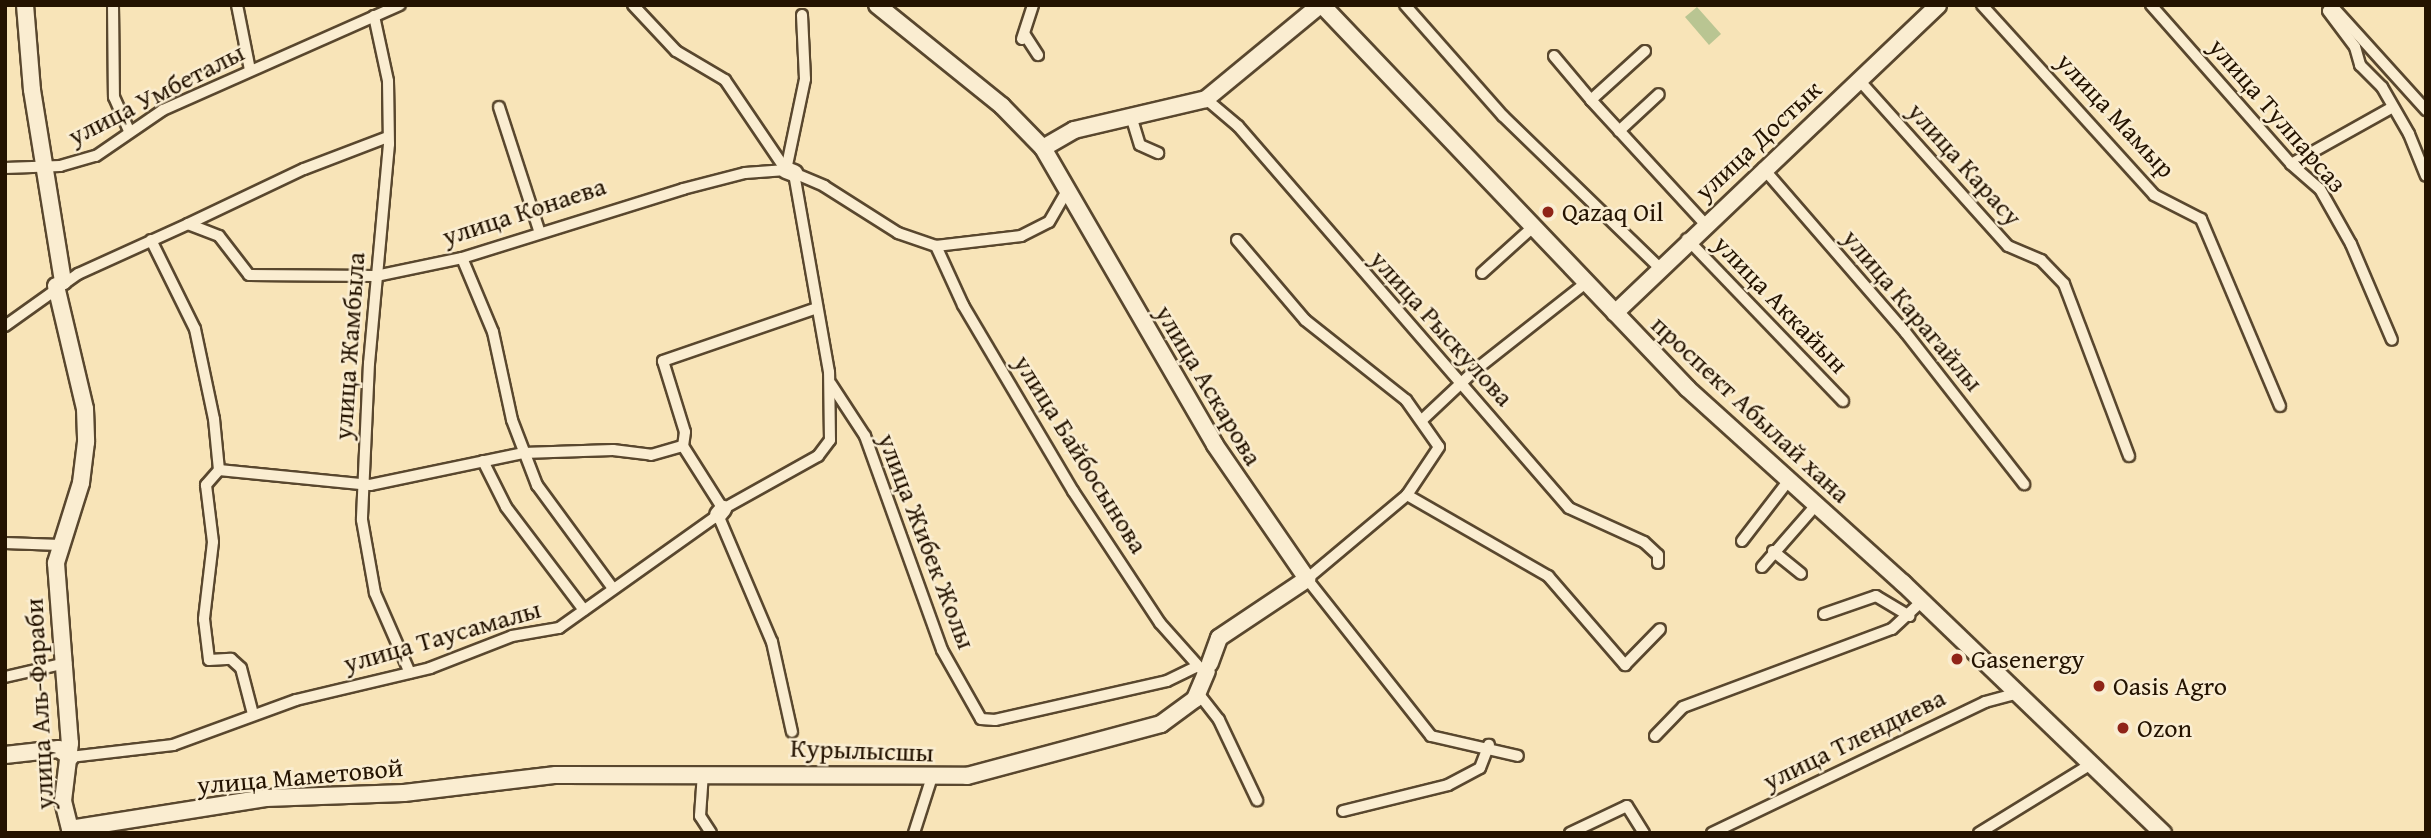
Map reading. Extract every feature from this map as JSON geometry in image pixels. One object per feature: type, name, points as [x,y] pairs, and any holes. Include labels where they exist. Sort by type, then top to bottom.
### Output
[{"type":"street","name":"улица Аль-Фараби","points":[[25,5],[60,284],[85,409],[86,442],[81,483],[56,563],[70,757],[63,801],[70,831]]},
{"type":"street","points":[[113,5],[114,97],[129,130]]},
{"type":"street","points":[[237,5],[250,70]]},
{"type":"street","name":"улица Умбеталы","points":[[5,168],[44,167],[96,156],[129,130],[250,70],[400,5]]},
{"type":"street","name":"улица Жибек Жолы","points":[[633,5],[676,51],[724,80],[790,172],[830,383],[865,436],[942,650],[981,719],[995,720],[1167,681],[1204,667]]},
{"type":"street","name":"улица Аскарова","points":[[877,5],[1002,106],[1043,148],[1065,194],[1215,445],[1307,579],[1431,736],[1489,745],[1518,756]]},
{"type":"street","points":[[1033,5],[1023,37],[1038,55]]},
{"type":"street","points":[[1043,148],[1074,130],[1206,99],[1321,5]]},
{"type":"street","name":"проспект Абылай хана","points":[[1321,5],[1615,313],[1789,480],[2093,763],[2154,830]]},
{"type":"street","points":[[1405,5],[1480,91],[1658,266]]},
{"type":"street","name":"улица Достык","points":[[1615,313],[1658,266],[1938,5]]},
{"type":"street","name":"улица Мамыр","points":[[1982,5],[2154,195],[2201,219],[2280,406]]},
{"type":"street","name":"улица Тулпарсаз","points":[[2151,5],[2326,200],[2392,340]]},
{"type":"street","points":[[2426,110],[2331,6],[2328,11],[2391,108],[2426,176]]},
{"type":"street","points":[[790,172],[805,79],[802,15]]},
{"type":"street","name":"улица Жамбыла","points":[[374,16],[388,82],[388,137],[361,484],[375,593],[410,673]]},
{"type":"street","points":[[1591,100],[1645,51]]},
{"type":"street","points":[[1554,56],[1704,223]]},
{"type":"street","name":"улица Карасу","points":[[1859,80],[2008,246],[2040,260],[2064,285],[2129,456]]},
{"type":"street","points":[[1619,131],[1658,94]]},
{"type":"street","name":"улица Рыскулова","points":[[1206,99],[1238,126],[1463,382],[1569,508],[1644,542],[1658,555],[1658,563]]},
{"type":"street","points":[[499,107],[539,230]]},
{"type":"street","points":[[2291,164],[2391,108]]},
{"type":"street","points":[[1130,116],[1140,145],[1158,153]]},
{"type":"street","points":[[5,326],[60,284],[151,240],[388,137]]},
{"type":"street","name":"улица Карагайлы","points":[[1763,168],[1906,333],[2024,484]]},
{"type":"street","name":"улица Конаева","points":[[188,224],[219,236],[249,275],[376,276],[462,258],[539,230],[745,173],[790,172],[824,186],[898,233],[936,246],[1021,236],[1049,222],[1065,194]]},
{"type":"street","points":[[1482,273],[1533,228]]},
{"type":"street","name":"улица Аккайын","points":[[1687,239],[1843,401]]},
{"type":"street","points":[[151,240],[202,351],[219,470],[206,485],[213,542],[206,636],[209,660],[231,659],[241,668],[253,715]]},
{"type":"street","points":[[1237,240],[1291,307],[1394,390],[1422,420],[1439,447],[1407,495],[1307,579],[1219,638],[1204,667],[1198,693],[1219,720],[1257,800]]},
{"type":"street","name":"улица Байбосынова","points":[[936,246],[963,305],[1073,491],[1204,667]]},
{"type":"street","points":[[462,258],[493,332],[523,453],[545,498],[612,587]]},
{"type":"street","points":[[1422,420],[1463,382],[1586,284]]},
{"type":"street","points":[[792,732],[772,642],[721,512],[683,446],[685,432],[663,362],[817,308]]},
{"type":"street","name":"улица Таусамалы","points":[[5,755],[59,748],[70,757],[173,746],[253,715],[410,673],[512,636],[559,628],[612,587],[721,512],[825,449],[831,430],[830,383]]},
{"type":"street","points":[[219,470],[361,484],[523,453],[613,450],[651,455],[683,446]]},
{"type":"street","points":[[483,461],[506,507],[584,610]]},
{"type":"street","points":[[1742,541],[1789,480]]},
{"type":"street","points":[[1407,495],[1548,576],[1625,665],[1660,629]]},
{"type":"street","points":[[1756,554],[1764,564],[1816,505]]},
{"type":"street","points":[[5,543],[60,545]]},
{"type":"street","points":[[1773,551],[1801,574]]},
{"type":"street","points":[[1824,614],[1876,596],[1909,616]]},
{"type":"street","points":[[1655,736],[1683,707],[1892,629],[1922,601]]},
{"type":"street","points":[[5,677],[65,663]]},
{"type":"street","name":"Курылысшы","points":[[534,776],[703,773],[967,776],[1161,724],[1178,714],[1198,693]]},
{"type":"street","name":"улица Тлендиева","points":[[1712,833],[1985,702],[2019,693]]},
{"type":"street","points":[[1343,811],[1457,781],[1480,768],[1489,745]]},
{"type":"street","points":[[1979,833],[2093,763]]},
{"type":"street","points":[[703,773],[700,816],[711,833]]},
{"type":"street","name":"улица Маметовой","points":[[70,831],[266,798],[404,793],[534,776]]},
{"type":"street","points":[[914,833],[932,777]]},
{"type":"street","points":[[1570,833],[1627,806],[1644,833]]},
{"type":"green space","points":[[1697,7],[1721,34],[1709,45],[1685,17]]},
{"type":"place","name":"Qazaq Oil","points":[[1548,212]]},
{"type":"place","name":"Gasenergy","points":[[1957,659]]},
{"type":"place","name":"Oasis Agro","points":[[2099,686]]},
{"type":"place","name":"Ozon","points":[[2123,728]]}]
